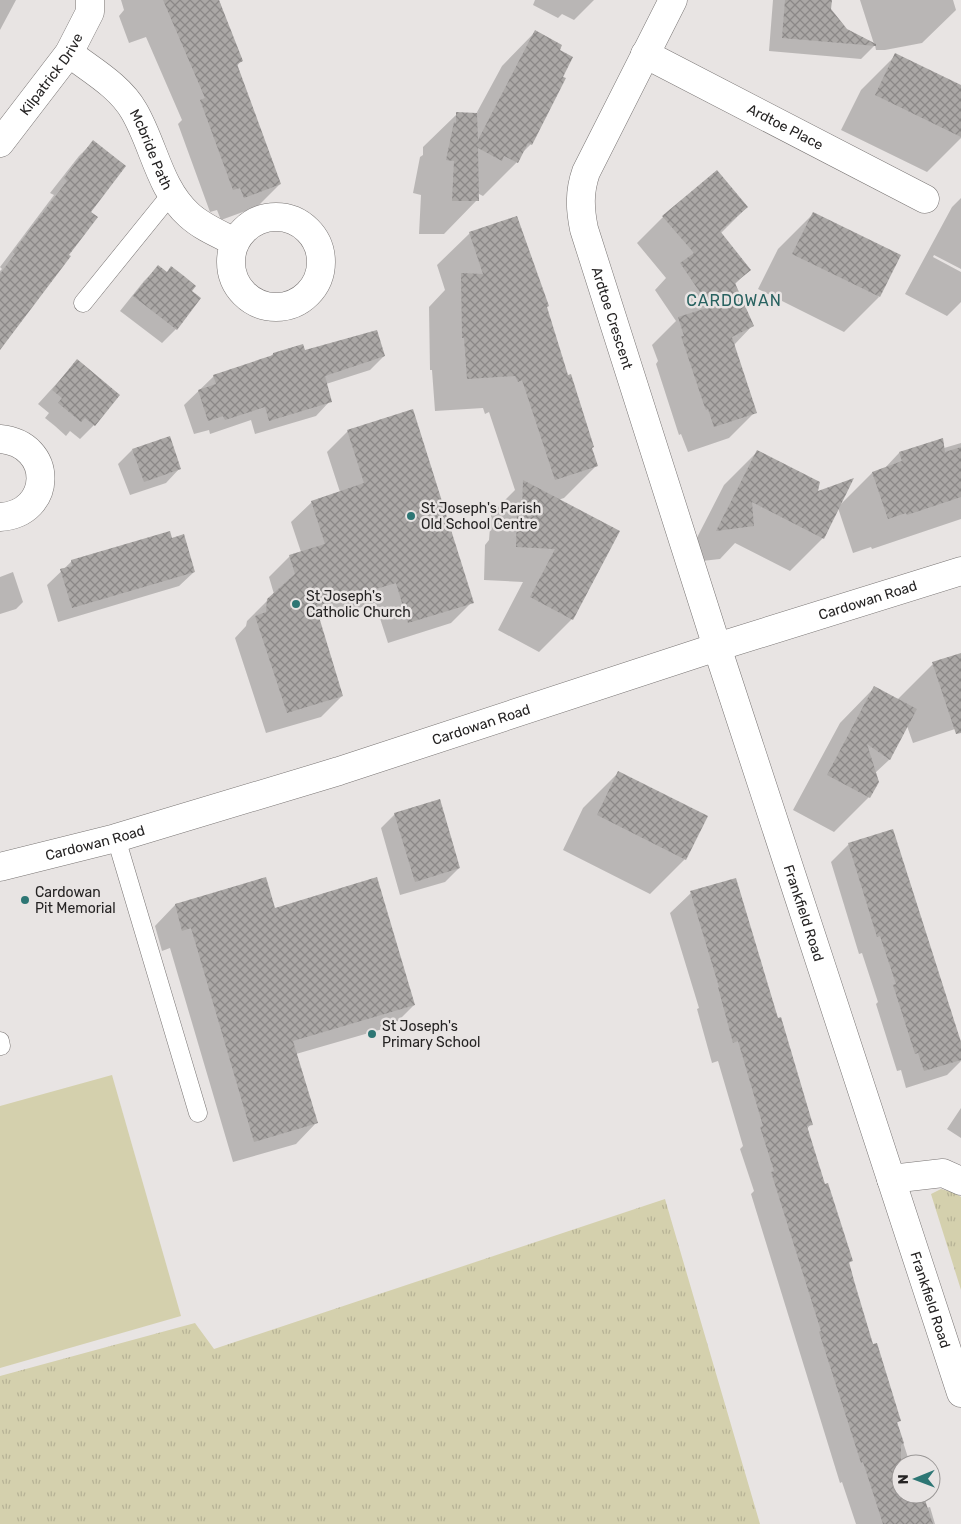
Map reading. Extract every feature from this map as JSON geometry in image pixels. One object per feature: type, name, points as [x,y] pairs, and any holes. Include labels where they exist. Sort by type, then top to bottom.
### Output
[{"type":"street","name":"Kilpatrick Drive","points":[[0,143],[69,53],[90,12],[90,0]]},
{"type":"street","name":"Ardtoe Crescent","points":[[674,0],[586,172],[581,186],[580,206],[584,229],[717,647]]},
{"type":"street","name":"Mcbride Path","points":[[69,53],[122,94],[134,110],[177,203],[204,226],[235,242]]},
{"type":"street","name":"Ardtoe Place","points":[[645,54],[925,199]]},
{"type":"street","points":[[0,439],[12,440],[24,445],[33,454],[39,466],[41,478],[38,492],[32,503],[22,511],[10,516],[0,517]]},
{"type":"street","name":"Cardowan Road","points":[[0,867],[116,838],[339,771],[717,647],[961,571]]},
{"type":"street","name":"Frankfield Road","points":[[717,647],[961,1393]]},
{"type":"street","points":[[891,1180],[943,1173],[961,1182]]},
{"type":"lane","points":[[83,303],[172,193]]},
{"type":"lane","points":[[116,838],[198,1113]]},
{"type":"green space","points":[[112,1075],[181,1316],[0,1368],[0,1106]]},
{"type":"green space","points":[[941,1189],[961,1197],[961,1290],[931,1194]]},
{"type":"green space","points":[[665,1199],[760,1524],[0,1524],[0,1376],[195,1323],[214,1349]]},
{"type":"building","points":[[163,0],[219,0],[243,61],[237,64],[281,184],[244,198],[240,188],[233,190],[200,100],[205,98]]},
{"type":"building","points":[[785,0],[832,0],[831,9],[847,29],[876,44],[876,46],[782,38]]},
{"type":"building","points":[[535,30],[562,45],[560,50],[573,57],[563,77],[566,78],[532,145],[528,143],[518,163],[504,156],[502,161],[478,148],[479,201],[452,201],[454,161],[446,160],[454,122],[456,123],[456,112],[477,113],[478,140]]},
{"type":"building","points":[[895,53],[961,85],[961,137],[875,95]]},
{"type":"building","points":[[93,140],[126,166],[91,212],[98,217],[0,350],[0,274],[15,254],[13,252],[67,181],[64,178]]},
{"type":"building","points":[[717,170],[748,207],[720,231],[751,270],[735,283],[754,326],[732,337],[757,413],[714,427],[708,409],[706,410],[703,402],[681,336],[684,336],[678,317],[710,307],[680,263],[694,253],[662,216]]},
{"type":"building","points":[[813,212],[901,255],[880,297],[792,254]]},
{"type":"building","points":[[517,216],[549,306],[547,307],[568,375],[571,374],[594,447],[592,448],[598,466],[555,480],[522,380],[518,382],[515,376],[467,379],[464,338],[462,338],[461,273],[483,274],[469,232]]},
{"type":"building","points":[[158,265],[167,272],[171,266],[196,286],[192,291],[201,298],[177,330],[133,296]]},
{"type":"building","points":[[377,330],[385,356],[325,376],[332,402],[269,421],[265,407],[225,420],[223,416],[208,421],[198,390],[216,384],[213,375],[303,344],[305,350]]},
{"type":"building","points":[[77,359],[120,395],[95,426],[85,418],[81,422],[58,403],[62,398],[52,390]]},
{"type":"building","points":[[413,409],[474,603],[408,623],[396,583],[316,607],[343,696],[287,713],[255,616],[266,612],[267,599],[295,574],[289,555],[325,544],[311,501],[364,483],[347,430]]},
{"type":"building","points":[[170,436],[181,469],[144,482],[132,449]]},
{"type":"building","points":[[943,438],[945,452],[961,447],[961,497],[907,515],[906,513],[888,519],[872,472],[902,461],[899,452]]},
{"type":"building","points":[[757,450],[820,482],[818,491],[854,478],[824,539],[752,502],[754,526],[716,531]]},
{"type":"building","points":[[523,480],[620,531],[573,620],[530,597],[555,549],[516,547],[517,511],[522,511]]},
{"type":"building","points":[[170,531],[172,538],[184,534],[195,572],[72,608],[60,569],[72,566],[71,560]]},
{"type":"building","points":[[961,653],[961,733],[956,734],[932,662]]},
{"type":"building","points":[[874,686],[917,709],[890,760],[867,744],[879,782],[870,798],[827,775]]},
{"type":"building","points":[[618,771],[708,816],[686,860],[597,815]]},
{"type":"building","points":[[440,799],[460,868],[415,882],[394,813]]},
{"type":"building","points":[[893,829],[961,1042],[961,1060],[924,1071],[918,1053],[915,1054],[893,985],[896,984],[880,936],[877,937],[848,843]]},
{"type":"building","points":[[266,877],[275,908],[377,877],[415,1005],[293,1041],[318,1123],[254,1142],[191,928],[182,931],[175,904]]},
{"type":"building","points":[[736,878],[778,1018],[781,1017],[813,1125],[807,1126],[825,1184],[828,1183],[853,1261],[849,1262],[873,1344],[877,1343],[901,1421],[897,1422],[904,1443],[901,1445],[901,1454],[891,1454],[891,1504],[926,1504],[933,1524],[883,1524],[863,1462],[861,1463],[819,1332],[821,1331],[771,1172],[774,1171],[760,1127],[763,1126],[738,1041],[733,1043],[719,987],[690,891]]},
{"type":"place","name":"St Joseph's Parish Old School Centre","points":[[411,516]]},
{"type":"place","name":"St Joseph's Catholic Church","points":[[296,604]]},
{"type":"place","name":"Cardowan Pit Memorial","points":[[25,900]]},
{"type":"place","name":"St Joseph's Primary School","points":[[372,1034]]},
{"type":"district","name":"CARDOWAN","points":[[734,300]]}]
